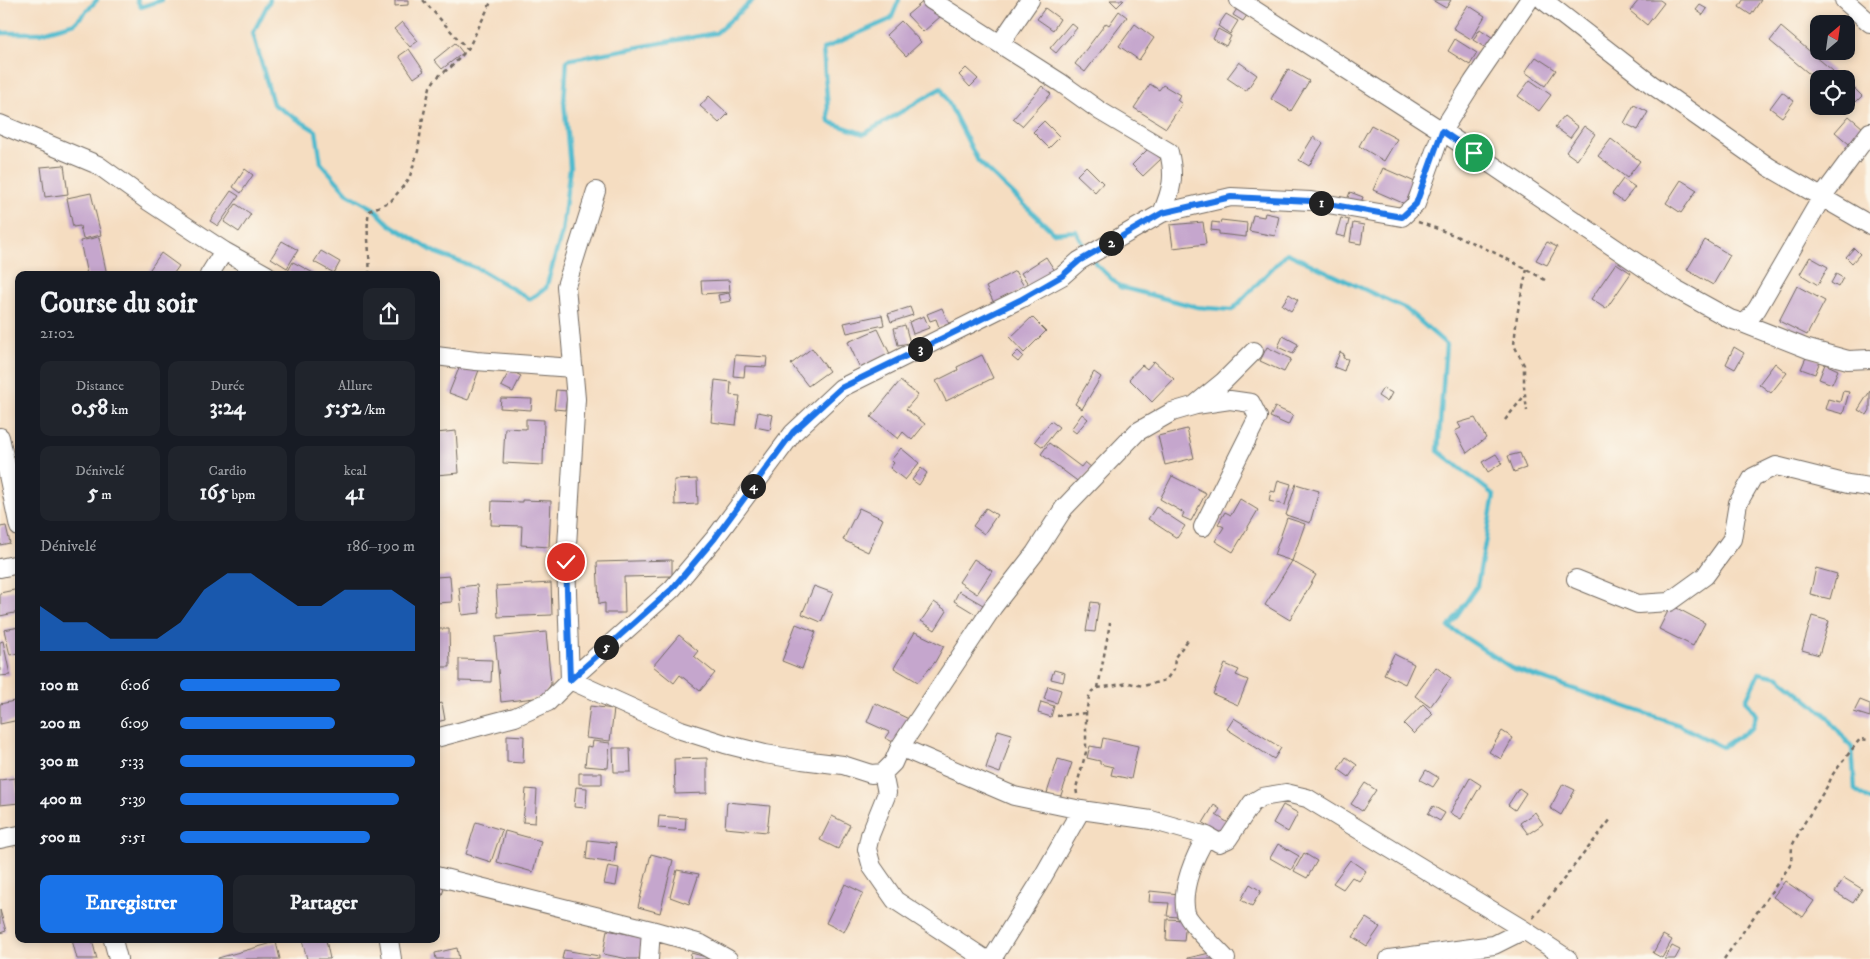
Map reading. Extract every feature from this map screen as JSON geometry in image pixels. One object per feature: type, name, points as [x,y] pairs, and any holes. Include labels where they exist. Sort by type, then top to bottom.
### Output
[{"type":"street","points":[[932,0],[1061,82],[1100,111],[1169,152],[1173,170],[1172,191],[1162,213]]},
{"type":"street","points":[[1000,44],[1030,0]]},
{"type":"street","points":[[1239,0],[1442,131],[1674,288],[1730,319],[1808,349],[1848,360],[1870,359]]},
{"type":"street","points":[[440,737],[515,717],[548,702],[672,589],[715,538],[793,432],[841,388],[1020,300],[1062,276],[1079,261],[1162,213],[1231,197],[1311,201],[1402,217],[1416,204],[1442,131],[1472,82],[1529,0]]},
{"type":"street","points":[[1543,0],[1651,84],[1769,167],[1870,225]]},
{"type":"street","points":[[1844,0],[1870,23]]},
{"type":"street","points":[[0,124],[98,164],[148,201],[224,251],[260,271]]},
{"type":"street","points":[[1742,323],[1748,320],[1757,309],[1822,197],[1870,132]]},
{"type":"street","points":[[570,680],[566,562],[576,399],[566,286],[596,191]]},
{"type":"street","points":[[212,271],[224,251]]},
{"type":"street","points":[[1196,405],[1223,382],[1254,351]]},
{"type":"street","points":[[440,356],[573,368]]},
{"type":"street","points":[[570,680],[681,730],[725,744],[793,759],[843,765],[871,774],[883,773],[893,763],[900,747],[992,607],[1035,553],[1064,508],[1137,432],[1172,412],[1196,405],[1230,400],[1251,403],[1258,417],[1203,527]]},
{"type":"street","points":[[0,437],[15,508]]},
{"type":"street","points":[[1576,579],[1638,604],[1670,602],[1705,576],[1732,540],[1738,504],[1754,477],[1776,466],[1848,484],[1870,487]]},
{"type":"street","points":[[0,568],[15,565]]},
{"type":"street","points":[[900,747],[1014,796],[1081,810],[1151,820],[1207,836],[1219,843],[1228,839],[1252,804],[1262,798],[1286,793],[1307,798],[1524,930],[1568,959]]},
{"type":"street","points":[[883,773],[887,793],[870,835],[867,849],[872,867],[895,900],[985,959]]},
{"type":"street","points":[[992,959],[1038,885],[1081,810]]},
{"type":"street","points":[[0,839],[15,836]]},
{"type":"street","points":[[1207,836],[1197,853],[1185,892],[1186,914],[1226,959]]},
{"type":"street","points":[[440,877],[701,944],[728,959]]},
{"type":"street","points":[[649,959],[651,930]]},
{"type":"street","points":[[1389,959],[1494,945],[1524,930]]},
{"type":"street","points":[[114,943],[118,959]]},
{"type":"street","points":[[389,943],[392,959]]},
{"type":"path","points":[[423,0],[468,49]]},
{"type":"path","points":[[369,271],[367,222],[369,211],[391,201],[408,179],[418,151],[430,87],[436,78],[451,67],[468,49],[492,0]]},
{"type":"path","points":[[1402,217],[1455,234],[1502,255],[1546,280]]},
{"type":"path","points":[[1527,269],[1517,315],[1514,344],[1524,365],[1527,411]]},
{"type":"path","points":[[1505,420],[1525,395]]},
{"type":"path","points":[[1098,688],[1110,623]]},
{"type":"path","points":[[1081,810],[1076,788],[1086,752],[1086,713],[1092,691],[1098,688],[1129,684],[1143,686],[1166,680],[1174,669],[1175,657],[1188,640]]},
{"type":"path","points":[[1057,716],[1086,713]]},
{"type":"path","points":[[1724,959],[1791,864],[1792,846],[1833,774],[1860,739],[1870,740]]},
{"type":"path","points":[[1524,930],[1611,819]]},
{"type":"building","points":[[395,0],[408,0],[408,5],[395,6]]},
{"type":"building","points":[[925,0],[941,16],[923,32],[907,15]]},
{"type":"building","points":[[1110,0],[1124,0],[1117,7]]},
{"type":"building","points":[[1432,0],[1451,0],[1446,8]]},
{"type":"building","points":[[1639,0],[1660,0],[1664,3],[1647,25],[1630,11]]},
{"type":"building","points":[[1743,0],[1761,0],[1751,15],[1739,7]]},
{"type":"building","points":[[1240,4],[1250,11],[1243,21],[1233,15]]},
{"type":"building","points":[[1468,5],[1485,16],[1471,39],[1453,28]]},
{"type":"building","points":[[1700,5],[1707,9],[1703,15],[1696,10]]},
{"type":"building","points":[[1045,8],[1060,19],[1053,30],[1037,19]]},
{"type":"building","points":[[1119,11],[1127,17],[1085,72],[1075,64],[1106,23],[1109,25]]},
{"type":"building","points":[[1226,14],[1238,21],[1230,34],[1218,26]]},
{"type":"building","points":[[901,21],[921,42],[906,56],[886,35]]},
{"type":"building","points":[[402,22],[418,41],[410,47],[394,29]]},
{"type":"building","points":[[1071,23],[1077,28],[1056,53],[1050,48]]},
{"type":"building","points":[[1135,24],[1154,38],[1139,60],[1119,46]]},
{"type":"building","points":[[1781,27],[1810,52],[1810,60],[1820,60],[1832,70],[1810,70],[1810,74],[1770,41]]},
{"type":"building","points":[[1218,29],[1231,36],[1226,46],[1213,39]]},
{"type":"building","points":[[1480,29],[1496,40],[1489,50],[1473,40]]},
{"type":"building","points":[[1455,39],[1477,53],[1470,65],[1448,51]]},
{"type":"building","points":[[455,43],[463,53],[442,69],[434,60]]},
{"type":"building","points":[[409,49],[424,71],[414,78],[399,56]]},
{"type":"building","points":[[1536,57],[1556,70],[1545,86],[1525,72]]},
{"type":"building","points":[[1239,62],[1257,75],[1246,91],[1227,78]]},
{"type":"building","points":[[966,68],[978,79],[970,87],[959,75]]},
{"type":"building","points":[[1288,69],[1309,81],[1291,111],[1271,99]]},
{"type":"building","points":[[1530,80],[1551,95],[1539,111],[1518,96]]},
{"type":"building","points":[[1150,84],[1159,90],[1163,85],[1180,95],[1177,100],[1182,104],[1166,128],[1134,108]]},
{"type":"building","points":[[1042,86],[1051,94],[1022,126],[1013,119]]},
{"type":"building","points":[[1855,89],[1862,96],[1855,101]]},
{"type":"building","points":[[1782,92],[1794,101],[1782,117],[1770,108]]},
{"type":"building","points":[[709,96],[728,114],[719,123],[700,106]]},
{"type":"building","points":[[1634,105],[1648,112],[1638,130],[1624,123]]},
{"type":"building","points":[[1564,116],[1578,127],[1570,138],[1555,127]]},
{"type":"building","points":[[1849,116],[1863,128],[1849,144],[1835,132]]},
{"type":"building","points":[[1044,121],[1060,137],[1049,148],[1033,132]]},
{"type":"building","points":[[1371,125],[1397,139],[1384,161],[1359,146]]},
{"type":"building","points":[[1584,126],[1595,134],[1577,160],[1566,152]]},
{"type":"building","points":[[1313,137],[1323,143],[1309,166],[1299,160]]},
{"type":"building","points":[[1611,139],[1640,161],[1627,178],[1598,156]]},
{"type":"building","points":[[1149,148],[1161,159],[1143,176],[1132,165]]},
{"type":"building","points":[[64,165],[68,194],[45,197],[41,167]]},
{"type":"building","points":[[1086,166],[1103,183],[1095,192],[1077,175]]},
{"type":"building","points":[[1383,168],[1415,182],[1405,204],[1373,190]]},
{"type":"building","points":[[245,169],[253,175],[241,193],[233,187]]},
{"type":"building","points":[[1623,179],[1635,187],[1623,202],[1612,194]]},
{"type":"building","points":[[1681,180],[1697,190],[1681,213],[1666,203]]},
{"type":"building","points":[[231,191],[239,196],[218,226],[210,221]]},
{"type":"building","points":[[1350,192],[1363,197],[1360,205],[1347,200]]},
{"type":"building","points":[[91,193],[101,235],[83,239],[80,226],[73,227],[67,198]]},
{"type":"building","points":[[236,204],[251,214],[239,232],[224,222]]},
{"type":"building","points":[[1265,213],[1279,216],[1275,236],[1249,231],[1253,215],[1264,217]]},
{"type":"building","points":[[1341,218],[1349,220],[1345,237],[1336,235]]},
{"type":"building","points":[[1221,220],[1247,223],[1246,237],[1219,234],[1219,231],[1211,230],[1212,222],[1220,223]]},
{"type":"building","points":[[1203,222],[1206,244],[1173,248],[1170,225]]},
{"type":"building","points":[[1353,223],[1364,225],[1361,244],[1350,242]]},
{"type":"building","points":[[99,237],[106,271],[86,271],[80,241]]},
{"type":"building","points":[[1705,240],[1730,255],[1713,285],[1687,270]]},
{"type":"building","points":[[282,241],[298,250],[287,268],[271,258]]},
{"type":"building","points":[[1547,242],[1557,247],[1547,265],[1536,260]]},
{"type":"building","points":[[1854,248],[1860,254],[1852,263],[1846,257]]},
{"type":"building","points":[[321,251],[340,262],[335,271],[330,271],[314,262]]},
{"type":"building","points":[[161,253],[179,266],[175,271],[149,271]]},
{"type":"building","points":[[1046,257],[1055,271],[1030,287],[1021,273]]},
{"type":"building","points":[[1810,257],[1828,267],[1818,285],[1800,274]]},
{"type":"building","points":[[293,262],[310,271],[288,271]]},
{"type":"building","points":[[1616,263],[1631,273],[1606,309],[1591,299]]},
{"type":"building","points":[[1015,271],[1025,288],[995,305],[986,287]]},
{"type":"building","points":[[1836,274],[1843,278],[1838,287],[1831,283]]},
{"type":"building","points":[[729,280],[730,292],[702,294],[701,281]]},
{"type":"building","points":[[1797,286],[1825,301],[1807,335],[1779,321]]},
{"type":"building","points":[[729,293],[731,301],[720,303],[718,295]]},
{"type":"building","points":[[1289,294],[1298,300],[1291,311],[1282,305]]},
{"type":"building","points":[[910,307],[913,315],[891,322],[888,314]]},
{"type":"building","points":[[942,308],[949,324],[939,327],[936,319],[930,321],[927,314]]},
{"type":"building","points":[[882,315],[884,325],[847,333],[844,323]]},
{"type":"building","points":[[924,316],[929,328],[913,334],[909,322]]},
{"type":"building","points":[[1032,317],[1046,331],[1024,353],[1010,338]]},
{"type":"building","points":[[905,325],[910,343],[898,345],[894,328]]},
{"type":"building","points":[[878,329],[890,354],[860,368],[848,342]]},
{"type":"building","points":[[1283,336],[1298,344],[1293,354],[1278,347]]},
{"type":"building","points":[[1267,347],[1291,359],[1284,372],[1260,361]]},
{"type":"building","points":[[1734,347],[1744,353],[1735,369],[1726,364]]},
{"type":"building","points":[[812,348],[829,371],[808,386],[791,364]]},
{"type":"building","points":[[1018,351],[1023,356],[1018,362],[1012,357]]},
{"type":"building","points":[[1340,352],[1344,354],[1343,358],[1348,359],[1344,371],[1334,367]]},
{"type":"building","points":[[735,355],[767,357],[766,367],[745,366],[744,377],[733,376]]},
{"type":"building","points":[[982,355],[993,378],[946,401],[936,381],[958,370],[957,367]]},
{"type":"building","points":[[1807,355],[1820,361],[1815,374],[1801,369]]},
{"type":"building","points":[[1154,361],[1174,379],[1152,402],[1129,379],[1142,365],[1147,369]]},
{"type":"building","points":[[461,363],[479,370],[468,400],[449,393]]},
{"type":"building","points":[[1775,363],[1787,373],[1771,393],[1759,384]]},
{"type":"building","points":[[1825,364],[1838,370],[1832,384],[1819,379]]},
{"type":"building","points":[[510,370],[521,376],[513,392],[501,386]]},
{"type":"building","points":[[1094,372],[1101,377],[1082,409],[1075,404]]},
{"type":"building","points":[[715,380],[731,382],[730,395],[740,396],[736,425],[711,422]]},
{"type":"building","points":[[900,381],[918,395],[906,409],[925,424],[912,440],[903,432],[898,439],[871,417]]},
{"type":"building","points":[[1383,388],[1392,393],[1387,402],[1378,396]]},
{"type":"building","points":[[556,390],[568,391],[565,410],[554,409]]},
{"type":"building","points":[[1843,391],[1849,392],[1843,414],[1825,409],[1828,399],[1840,402]]},
{"type":"building","points":[[1870,391],[1870,410],[1867,415],[1858,410]]},
{"type":"building","points":[[501,398],[532,399],[531,410],[500,408]]},
{"type":"building","points":[[1275,407],[1293,415],[1288,425],[1270,417]]},
{"type":"building","points":[[758,412],[773,415],[770,430],[755,427]]},
{"type":"building","points":[[1082,414],[1088,419],[1076,433],[1071,429]]},
{"type":"building","points":[[1475,418],[1486,438],[1467,453],[1455,431],[1461,428],[1458,423]]},
{"type":"building","points":[[526,419],[544,420],[543,465],[503,463],[505,428],[526,429]]},
{"type":"building","points":[[1051,421],[1059,427],[1043,447],[1035,441]]},
{"type":"building","points":[[1187,429],[1194,458],[1165,465],[1158,436]]},
{"type":"building","points":[[456,431],[459,473],[440,475],[440,433]]},
{"type":"building","points":[[1049,443],[1081,467],[1085,462],[1092,468],[1080,483],[1041,454]]},
{"type":"building","points":[[901,448],[919,463],[905,480],[890,468],[894,463],[891,460]]},
{"type":"building","points":[[1520,453],[1526,468],[1514,472],[1508,456]]},
{"type":"building","points":[[1496,454],[1502,463],[1488,472],[1482,462]]},
{"type":"building","points":[[921,468],[927,473],[919,485],[912,480]]},
{"type":"building","points":[[1172,476],[1206,493],[1191,521],[1182,517],[1184,513],[1160,499]]},
{"type":"building","points":[[697,479],[698,504],[675,505],[674,480]]},
{"type":"building","points":[[1278,480],[1291,484],[1285,505],[1269,501],[1271,491],[1275,492]]},
{"type":"building","points":[[1296,484],[1319,491],[1310,523],[1286,515]]},
{"type":"building","points":[[1240,499],[1258,510],[1233,552],[1215,541],[1224,527],[1218,524],[1225,512],[1231,515]]},
{"type":"building","points":[[522,500],[551,501],[549,547],[521,545],[522,526],[491,525],[492,501],[522,502]]},
{"type":"building","points":[[1156,507],[1185,526],[1177,538],[1148,519]]},
{"type":"building","points":[[859,508],[883,519],[868,552],[843,540]]},
{"type":"building","points":[[986,508],[997,515],[984,534],[973,526]]},
{"type":"building","points":[[1287,518],[1305,524],[1292,561],[1274,555]]},
{"type":"building","points":[[6,526],[10,543],[0,545],[0,527]]},
{"type":"building","points":[[974,559],[992,571],[977,594],[959,582]]},
{"type":"building","points":[[672,560],[672,576],[624,577],[625,613],[605,613],[605,603],[599,604],[597,562]]},
{"type":"building","points":[[1292,561],[1316,575],[1290,620],[1265,605]]},
{"type":"building","points":[[1816,568],[1837,574],[1830,599],[1810,594]]},
{"type":"building","points":[[450,576],[452,602],[440,603],[440,577]]},
{"type":"building","points":[[551,583],[552,615],[498,617],[496,586]]},
{"type":"building","points":[[477,585],[480,613],[462,615],[459,587]]},
{"type":"building","points":[[814,586],[833,593],[821,622],[802,614]]},
{"type":"building","points":[[15,590],[15,613],[0,616],[0,593]]},
{"type":"building","points":[[959,591],[983,605],[977,615],[954,601]]},
{"type":"building","points":[[934,602],[947,611],[935,630],[921,621]]},
{"type":"building","points":[[1091,602],[1099,603],[1095,632],[1086,631]]},
{"type":"building","points":[[1671,605],[1705,623],[1693,646],[1659,629]]},
{"type":"building","points":[[1812,616],[1829,621],[1819,655],[1802,650]]},
{"type":"building","points":[[796,624],[816,632],[802,669],[782,661]]},
{"type":"building","points":[[15,628],[15,654],[10,655],[4,630]]},
{"type":"building","points":[[440,629],[449,629],[450,667],[440,667]]},
{"type":"building","points":[[546,632],[551,684],[543,697],[501,702],[495,637]]},
{"type":"building","points":[[915,632],[944,646],[935,662],[918,682],[894,668]]},
{"type":"building","points":[[679,635],[698,651],[694,656],[715,673],[700,691],[680,675],[674,683],[653,666]]},
{"type":"building","points":[[3,641],[10,675],[0,676],[0,642]]},
{"type":"building","points":[[1394,654],[1414,664],[1405,684],[1384,674]]},
{"type":"building","points":[[459,659],[492,660],[491,682],[459,681]]},
{"type":"building","points":[[1225,664],[1239,670],[1236,675],[1248,680],[1238,705],[1213,694]]},
{"type":"building","points":[[1436,667],[1451,678],[1430,707],[1415,696]]},
{"type":"building","points":[[1054,670],[1065,673],[1063,682],[1051,679]]},
{"type":"building","points":[[1048,686],[1061,690],[1057,703],[1044,699]]},
{"type":"building","points":[[1860,700],[1870,704],[1870,717],[1854,712]]},
{"type":"building","points":[[15,701],[15,721],[0,724],[0,704]]},
{"type":"building","points":[[1041,702],[1054,706],[1051,717],[1038,713]]},
{"type":"building","points":[[440,703],[442,703],[445,720],[440,721]]},
{"type":"building","points":[[875,703],[913,721],[901,746],[885,738],[889,732],[867,722]]},
{"type":"building","points":[[1423,704],[1433,714],[1414,734],[1404,724]]},
{"type":"building","points":[[590,706],[614,709],[610,741],[586,738]]},
{"type":"building","points":[[1234,718],[1281,748],[1274,759],[1227,729]]},
{"type":"building","points":[[998,730],[1012,734],[1000,773],[986,768]]},
{"type":"building","points":[[1502,731],[1513,738],[1501,759],[1489,752]]},
{"type":"building","points":[[507,735],[524,736],[523,763],[507,762]]},
{"type":"building","points":[[1103,738],[1138,746],[1131,779],[1111,775],[1113,767],[1087,758],[1090,746],[1101,748]]},
{"type":"building","points":[[593,741],[610,743],[608,768],[585,766],[587,746],[592,747]]},
{"type":"building","points":[[613,748],[630,748],[631,772],[614,772]]},
{"type":"building","points":[[1346,757],[1357,765],[1349,777],[1338,769]]},
{"type":"building","points":[[707,758],[707,793],[675,794],[674,759]]},
{"type":"building","points":[[1058,759],[1072,763],[1060,798],[1047,793]]},
{"type":"building","points":[[1426,770],[1439,778],[1433,787],[1420,780]]},
{"type":"building","points":[[579,773],[602,773],[602,784],[579,784]]},
{"type":"building","points":[[15,778],[15,803],[0,805],[0,780]]},
{"type":"building","points":[[1470,778],[1481,785],[1461,819],[1450,813]]},
{"type":"building","points":[[1365,783],[1376,790],[1362,811],[1351,804]]},
{"type":"building","points":[[1563,784],[1575,790],[1561,815],[1550,808]]},
{"type":"building","points":[[576,787],[587,788],[586,808],[574,807]]},
{"type":"building","points":[[1519,788],[1526,793],[1515,810],[1508,805]]},
{"type":"building","points":[[526,789],[537,790],[535,823],[523,822]]},
{"type":"building","points":[[727,802],[770,806],[767,832],[725,828]]},
{"type":"building","points":[[1214,805],[1220,809],[1216,815],[1230,824],[1223,835],[1203,823]]},
{"type":"building","points":[[1283,805],[1298,813],[1288,832],[1273,823]]},
{"type":"building","points":[[1433,806],[1445,813],[1440,821],[1428,814]]},
{"type":"building","points":[[1535,812],[1543,824],[1528,834],[1520,823]]},
{"type":"building","points":[[659,816],[686,818],[685,830],[658,828]]},
{"type":"building","points":[[832,816],[850,825],[838,849],[820,840]]},
{"type":"building","points":[[476,822],[502,830],[491,862],[466,854]]},
{"type":"building","points":[[505,831],[541,841],[533,872],[497,862]]},
{"type":"building","points":[[588,840],[616,843],[614,863],[586,859]]},
{"type":"building","points":[[1278,844],[1299,856],[1291,870],[1270,858]]},
{"type":"building","points":[[1304,853],[1317,861],[1307,878],[1294,871]]},
{"type":"building","points":[[651,854],[673,860],[660,913],[638,907]]},
{"type":"building","points":[[1350,860],[1366,871],[1359,881],[1352,877],[1343,889],[1333,883]]},
{"type":"building","points":[[608,866],[619,868],[616,886],[604,884]]},
{"type":"building","points":[[677,870],[699,874],[689,904],[670,897]]},
{"type":"building","points":[[1844,878],[1862,889],[1853,903],[1835,892]]},
{"type":"building","points":[[1785,881],[1814,901],[1803,917],[1773,897]]},
{"type":"building","points":[[845,884],[863,893],[844,932],[826,923]]},
{"type":"building","points":[[1250,884],[1261,891],[1252,906],[1241,900]]},
{"type":"building","points":[[440,888],[444,889],[440,900]]},
{"type":"building","points":[[1150,891],[1179,894],[1177,917],[1167,916],[1169,903],[1149,902]]},
{"type":"building","points":[[0,910],[6,931],[0,933]]},
{"type":"building","points":[[1366,918],[1380,927],[1367,946],[1353,937]]},
{"type":"building","points":[[1167,919],[1186,920],[1184,941],[1166,940]]},
{"type":"building","points":[[607,930],[643,937],[639,959],[628,959],[603,954]]},
{"type":"building","points":[[1663,935],[1672,940],[1662,958],[1653,953]]},
{"type":"building","points":[[73,943],[93,943],[97,959],[77,959]]},
{"type":"building","points":[[276,943],[280,959],[218,959]]},
{"type":"building","points":[[303,943],[327,943],[330,959],[307,959]]},
{"type":"building","points":[[1672,946],[1680,950],[1675,959],[1665,959]]},
{"type":"building","points":[[457,948],[459,959],[436,959],[435,953]]},
{"type":"building","points":[[564,950],[599,956],[599,959],[562,959]]},
{"type":"building","points":[[1214,952],[1215,959],[1188,959],[1188,958]]},
{"type":"building","points":[[691,953],[710,958],[710,959],[690,959]]},
{"type":"waterway","points":[[0,33],[40,33],[75,23],[97,0]]},
{"type":"waterway","points":[[137,0],[141,7],[162,0]]},
{"type":"waterway","points":[[270,0],[253,33],[273,104],[316,131],[321,163],[348,194],[373,208],[389,224],[436,253],[479,269],[530,299],[546,288],[562,232],[570,167],[564,101],[567,60],[716,33],[753,0]]},
{"type":"waterway","points":[[899,0],[891,19],[823,49],[829,122],[864,134],[941,88],[978,161],[1054,233],[1076,231],[1088,252]]},
{"type":"waterway","points":[[1093,259],[1120,287],[1197,307],[1232,310],[1287,253],[1406,309],[1446,344],[1438,451],[1494,495],[1477,586],[1449,627],[1512,668],[1679,725],[1722,747],[1752,728],[1756,715],[1746,700],[1759,673],[1779,677],[1826,715],[1852,748],[1855,790],[1870,800]]},
{"type":"route","points":[[566,562],[570,680],[672,589],[715,538],[793,432],[841,388],[1020,300],[1062,276],[1079,261],[1162,213],[1231,197],[1311,201],[1402,217],[1416,204],[1442,131],[1474,153]]}]
